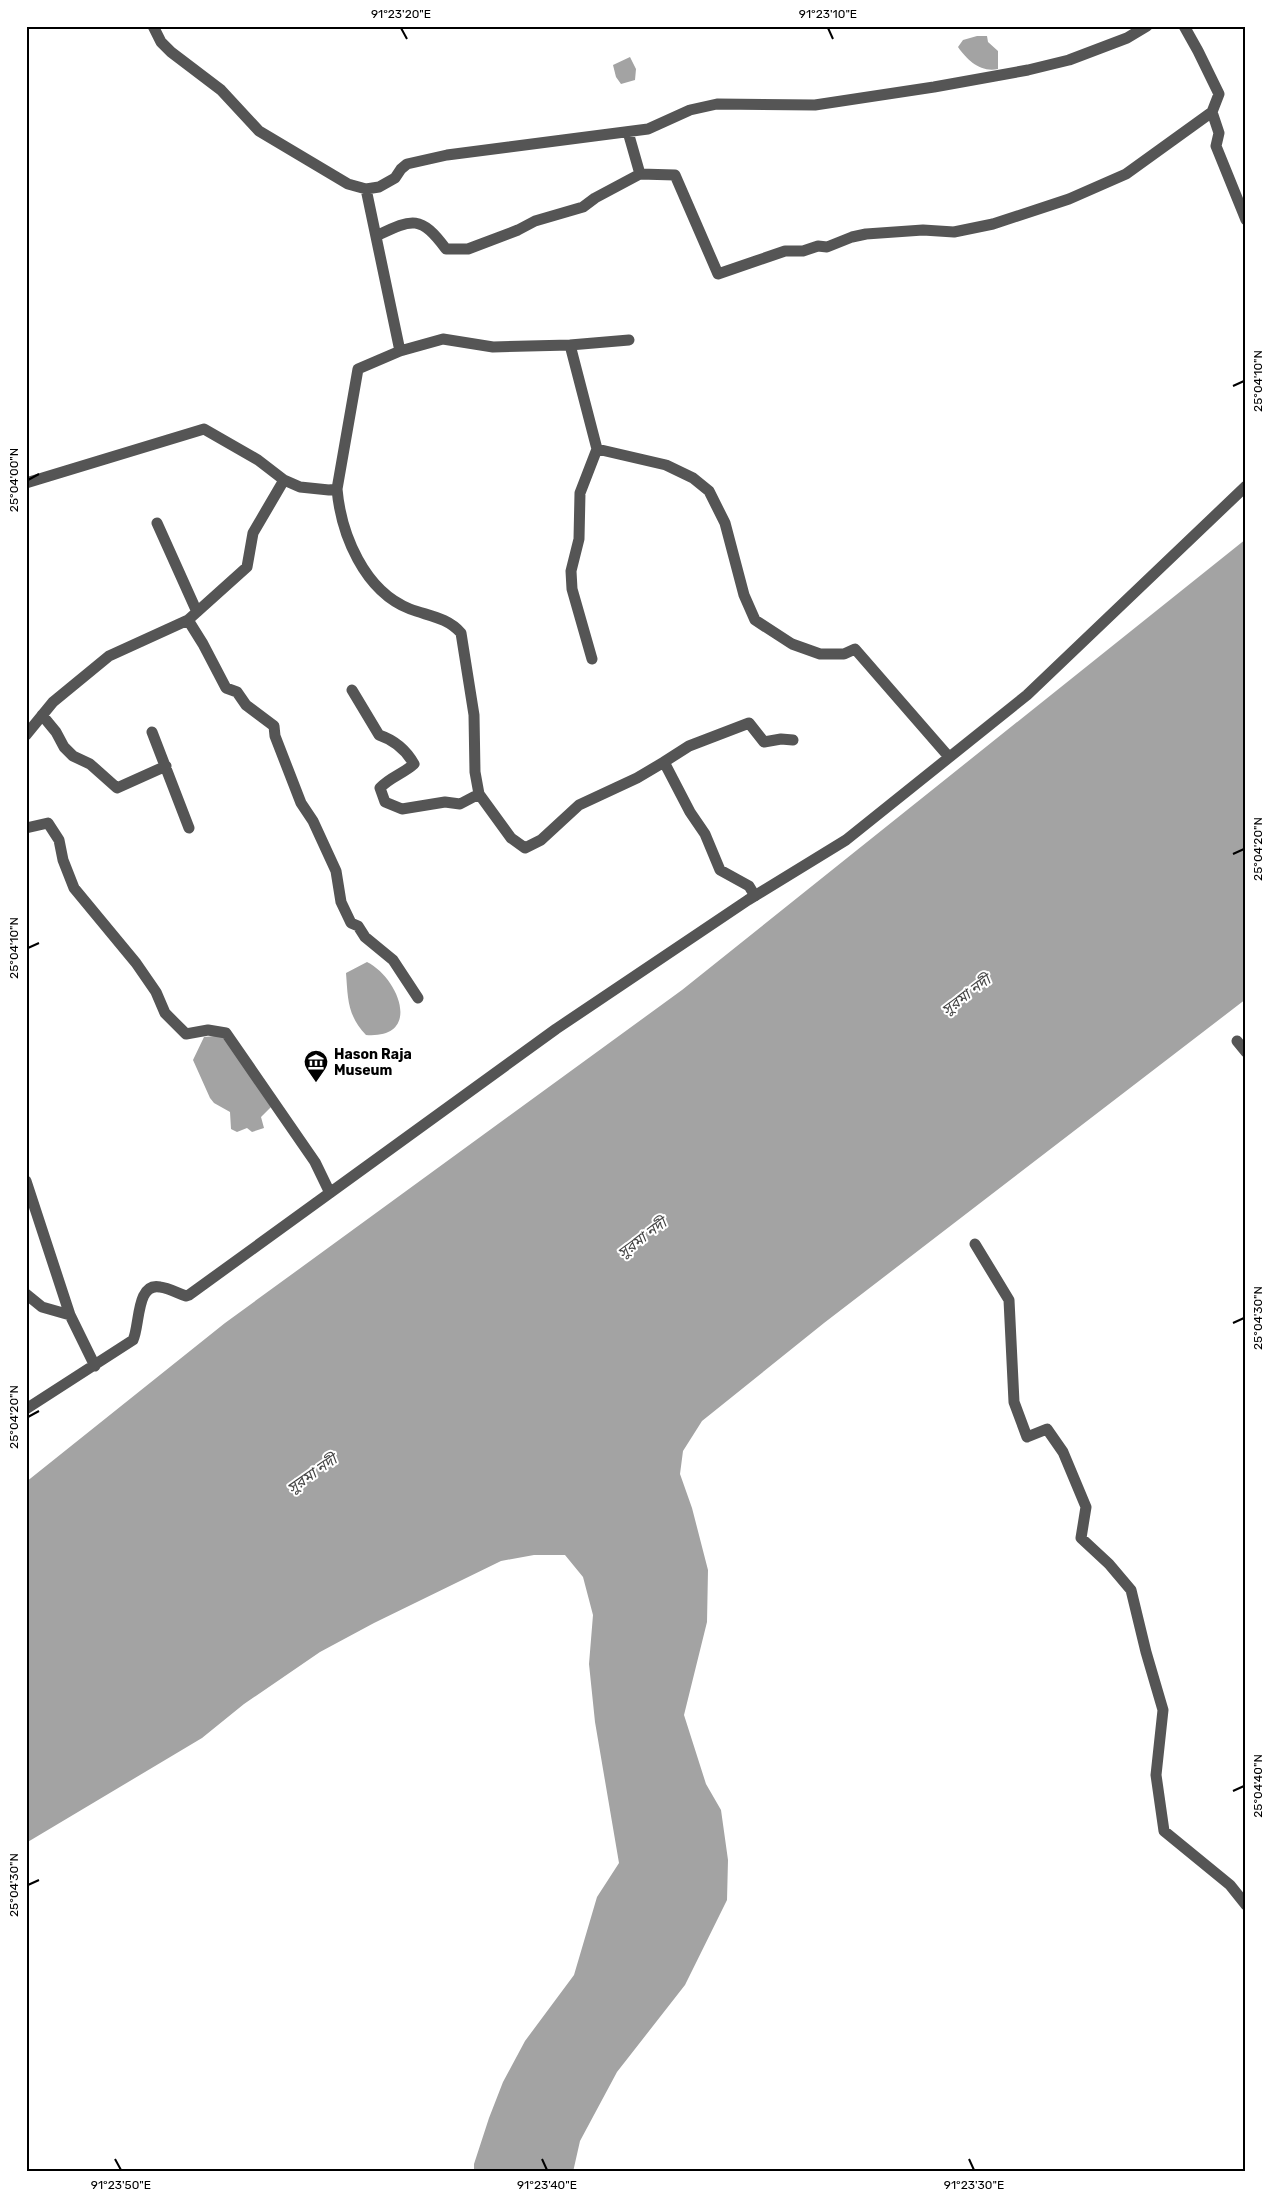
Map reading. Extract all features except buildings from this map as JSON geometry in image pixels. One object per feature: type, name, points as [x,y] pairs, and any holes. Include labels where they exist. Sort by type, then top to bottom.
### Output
[{"type":"street","points":[[153,26],[161,42],[171,52],[221,90],[258,131],[348,184],[366,189],[379,188],[395,178],[407,164],[447,155],[648,129],[690,110],[718,104],[815,104],[934,87],[1028,70],[1069,60],[1100,49],[1127,38],[1147,26]]},
{"type":"street","points":[[376,236],[406,222],[427,227],[446,249],[468,249],[518,230],[534,221],[583,207],[595,198],[640,174],[674,176],[718,274],[786,250],[803,251],[818,246],[827,247],[852,237],[866,234],[923,230],[954,232],[993,224],[1069,199],[1126,174],[1212,112],[1219,94],[1184,26]]},
{"type":"street","points":[[1212,112],[1218,134],[1216,146],[1246,220]]},
{"type":"street","points":[[628,132],[640,174]]},
{"type":"street","points":[[366,189],[400,351]]},
{"type":"street","points":[[629,340],[570,345],[493,347],[443,339],[400,351],[358,370],[337,489],[338,504],[356,559],[382,592],[408,609],[441,618],[456,626],[461,633],[474,715],[475,772],[479,794],[510,838],[524,848],[541,840],[579,805],[637,778],[688,746],[749,723],[764,742],[781,739],[793,740]]},
{"type":"street","points":[[570,345],[597,449],[580,493],[578,540],[571,571],[572,589],[592,659]]},
{"type":"street","points":[[26,483],[204,429],[258,460],[284,480],[300,487],[337,489]]},
{"type":"street","points":[[597,449],[666,465],[693,478],[709,491],[725,523],[744,595],[755,620],[792,644],[820,654],[844,654],[856,649],[949,757]]},
{"type":"street","points":[[26,735],[53,702],[109,656],[188,620],[247,567],[253,533],[284,480]]},
{"type":"street","points":[[26,1409],[133,1340],[136,1334],[144,1294],[149,1288],[158,1286],[190,1296],[556,1029],[755,896],[846,840],[1027,695],[1246,486]]},
{"type":"street","points":[[157,523],[197,612]]},
{"type":"street","points":[[188,620],[226,688],[237,692],[246,705],[274,726],[275,736],[301,803],[313,821],[336,871],[341,902],[351,923],[358,926],[365,937],[376,948],[393,960],[418,998]]},
{"type":"street","points":[[352,690],[379,735],[391,739],[409,755],[414,764],[404,772],[388,779],[380,788],[385,802],[402,809],[444,802],[460,804],[479,794]]},
{"type":"street","points":[[42,715],[56,732],[64,747],[73,756],[90,764],[117,788],[166,766]]},
{"type":"street","points":[[152,732],[189,828]]},
{"type":"street","points":[[664,762],[690,812],[705,834],[720,870],[749,886],[755,896]]},
{"type":"street","points":[[26,828],[48,823],[59,840],[63,860],[74,888],[136,963],[156,992],[165,1013],[186,1034],[208,1030],[226,1033],[315,1162],[330,1193]]},
{"type":"street","points":[[1237,1042],[1246,1052]]},
{"type":"street","points":[[26,1181],[70,1315],[95,1366]]},
{"type":"street","points":[[975,1244],[1009,1300],[1014,1402],[1027,1437],[1048,1430],[1063,1452],[1086,1507],[1081,1538],[1109,1564],[1131,1590],[1163,1710],[1156,1775],[1164,1832],[1230,1886],[1246,1904]]},
{"type":"street","points":[[26,1294],[42,1307],[70,1315]]},
{"type":"water","points":[[977,36],[987,36],[988,42],[998,51],[998,69],[992,70],[980,67],[958,47],[963,40]]},
{"type":"water","points":[[630,57],[636,69],[635,80],[621,84],[616,77],[613,65]]},
{"type":"water","name":"সুরমা নদী","points":[[1246,539],[1246,999],[824,1323],[702,1421],[683,1451],[680,1474],[692,1508],[708,1570],[707,1622],[684,1715],[706,1784],[721,1810],[728,1860],[727,1900],[685,1985],[617,2072],[580,2141],[573,2172],[474,2172],[474,2164],[503,2082],[525,2041],[574,1975],[597,1897],[619,1863],[595,1722],[589,1664],[593,1615],[583,1577],[565,1555],[534,1555],[501,1561],[374,1623],[320,1652],[244,1704],[202,1738],[26,1843],[26,1482],[225,1323],[682,990]]},
{"type":"water","points":[[367,962],[388,981],[396,993],[400,1006],[400,1018],[395,1028],[384,1034],[366,1035],[355,1020],[350,1006],[346,973]]},
{"type":"water","points":[[204,1037],[227,1037],[271,1107],[261,1117],[264,1128],[252,1132],[247,1128],[237,1132],[231,1129],[230,1112],[214,1103],[210,1098],[193,1060]]},
{"type":"place","name":"Hason Raja Museum","points":[[316,1083]]}]
